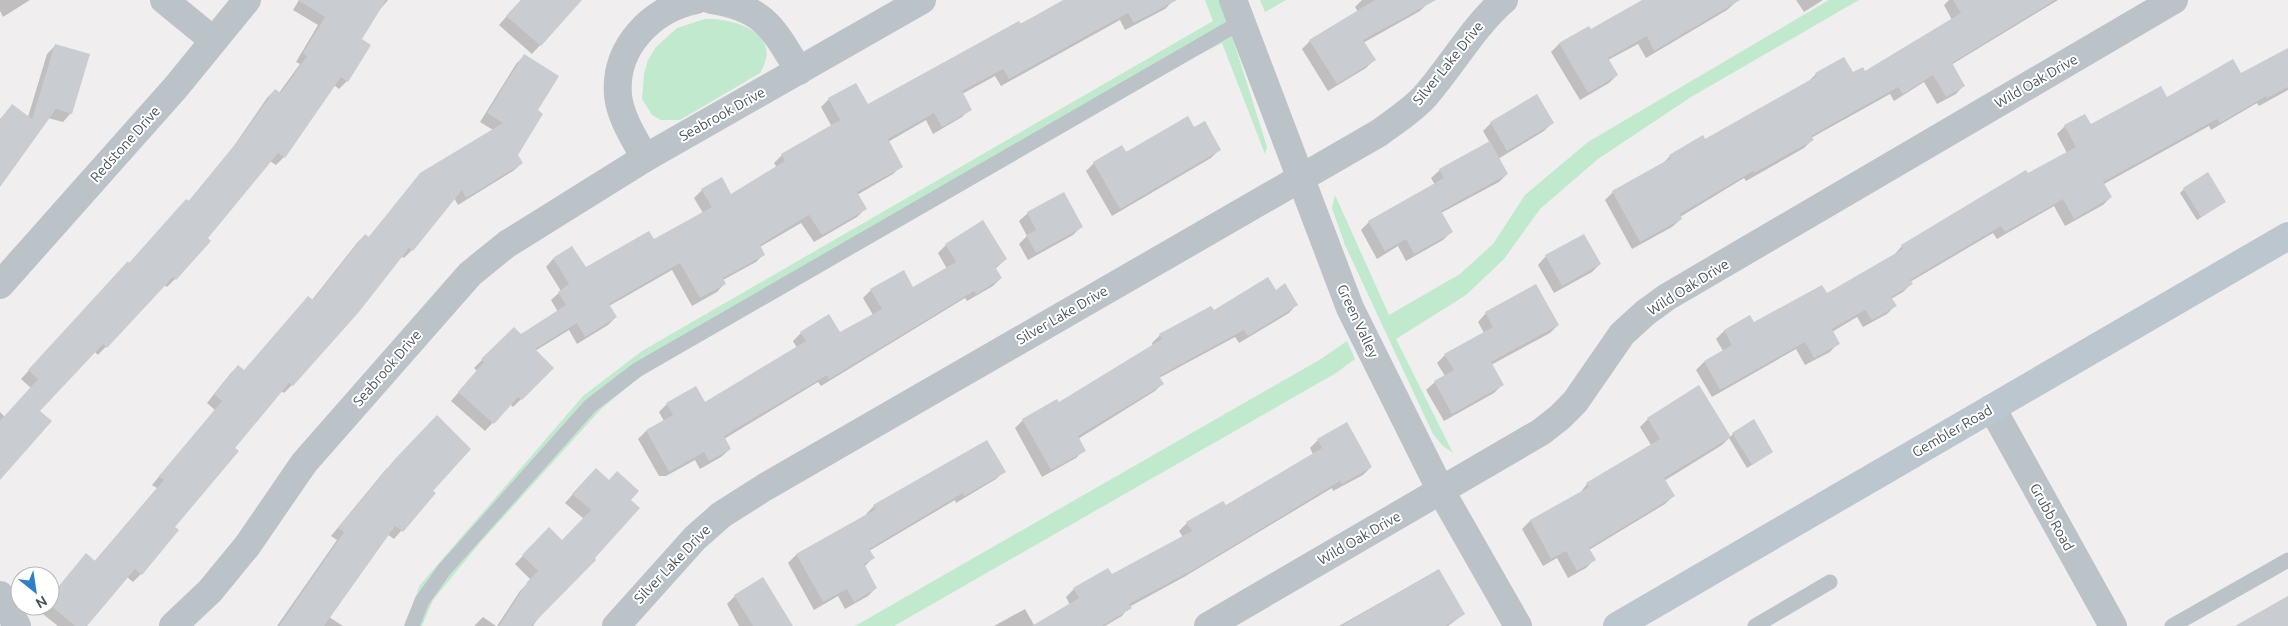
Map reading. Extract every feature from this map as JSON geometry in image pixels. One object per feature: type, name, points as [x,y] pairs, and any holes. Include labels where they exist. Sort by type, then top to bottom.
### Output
[{"type":"main road","name":"Gembler Road","points":[[1625,624],[2288,236]]},
{"type":"street","points":[[164,0],[213,40]]},
{"type":"street","name":"Redstone Drive","points":[[0,285],[176,86],[247,0]]},
{"type":"street","points":[[645,158],[629,128],[621,109],[618,94],[620,73],[628,46],[640,31],[664,11],[696,0]]},
{"type":"street","points":[[711,0],[734,3],[764,19],[777,34],[799,70]]},
{"type":"street","name":"Seabrook Drive","points":[[173,626],[210,591],[247,546],[304,462],[470,274],[523,233],[645,158],[922,0]]},
{"type":"street","name":"Silver Lake Drive","points":[[616,626],[667,567],[721,515],[1379,133],[1426,95],[1486,16],[1504,0]]},
{"type":"street","name":"Wild Oak Drive","points":[[1208,626],[1541,432],[1560,417],[1574,402],[1622,334],[1645,313],[1667,297],[2174,0]]},
{"type":"street","name":"Green Valley","points":[[1237,11],[1350,308],[1441,491],[1518,626]]},
{"type":"street","name":"Grubb Road","points":[[1992,408],[2113,626]]},
{"type":"street","points":[[0,595],[17,626]]},
{"type":"lane","points":[[412,626],[422,601],[444,570],[590,406],[612,388],[637,370],[1237,11]]},
{"type":"lane","points":[[2172,626],[2288,560]]},
{"type":"lane","points":[[1755,626],[1830,582]]},
{"type":"green space","points":[[1205,0],[1219,0],[1226,17],[1267,147],[1265,154],[1222,43],[1144,83],[646,372],[601,409],[479,544],[433,600],[422,626],[404,626],[420,585],[583,396],[642,351],[1213,21]]},
{"type":"green space","points":[[1260,0],[1286,0],[1265,12]]},
{"type":"green space","points":[[1829,0],[1859,0],[1691,97],[1598,159],[1540,209],[1504,259],[1466,295],[1396,339],[1453,453],[1443,446],[1433,434],[1345,245],[1332,208],[1335,195],[1389,315],[1460,274],[1493,244],[1525,195],[1588,142]]},
{"type":"green space","points":[[705,19],[717,19],[742,25],[753,31],[766,48],[766,59],[760,73],[680,120],[661,120],[652,115],[642,99],[644,74],[648,60],[656,47],[677,28]]},
{"type":"green space","points":[[1347,341],[1355,359],[1336,373],[894,626],[855,626],[1321,359]]},
{"type":"building","points":[[298,0],[386,0],[362,39],[371,45],[348,82],[341,77],[285,158],[278,153],[208,238],[211,241],[176,280],[173,277],[107,348],[103,344],[40,411],[52,421],[0,480],[0,421],[38,379],[28,370],[128,261],[129,263],[186,199],[189,201],[242,136],[275,89],[281,93],[307,56],[303,53],[325,17]]},
{"type":"building","points":[[521,0],[582,0],[541,46],[506,16]]},
{"type":"building","points":[[1063,0],[1177,0],[1134,23],[1128,13],[1009,79],[1003,69],[962,91],[972,110],[942,127],[934,113],[888,139],[903,167],[857,192],[867,209],[822,235],[809,215],[760,245],[765,255],[723,278],[726,284],[700,298],[680,263],[609,304],[617,317],[585,337],[577,323],[535,349],[554,368],[522,400],[518,397],[494,424],[458,392],[484,362],[481,359],[514,327],[521,334],[566,305],[558,292],[569,284],[553,258],[572,246],[586,267],[649,231],[654,239],[712,207],[701,189],[722,177],[731,194],[785,161],[781,154],[840,120],[828,98],[856,83],[868,104],[1019,21],[1021,24]]},
{"type":"building","points":[[1375,0],[1436,0],[1363,40],[1376,60],[1337,84],[1309,40]]},
{"type":"building","points":[[1642,0],[1740,0],[1654,51],[1647,36],[1608,58],[1618,75],[1588,93],[1559,43],[1589,26],[1591,29]]},
{"type":"building","points":[[1953,0],[2055,0],[1952,63],[1965,86],[1946,97],[1933,75],[1903,94],[1898,87],[1811,136],[1814,140],[1754,173],[1753,171],[1680,214],[1682,219],[1640,242],[1612,191],[1671,158],[1669,155],[1703,135],[1705,139],[1817,76],[1815,73],[1844,57],[1853,72],[1863,67],[1865,71],[1961,13]]},
{"type":"building","points":[[55,44],[90,54],[72,114],[56,109],[0,187],[0,120],[12,104],[32,119]]},
{"type":"building","points":[[2288,48],[2288,87],[2267,98],[2266,96],[2220,123],[2217,119],[2103,182],[2112,197],[2074,219],[2063,199],[2005,232],[2001,226],[1910,280],[1913,284],[1891,297],[1897,306],[1872,320],[1865,310],[1832,329],[1840,344],[1814,358],[1805,342],[1720,390],[1704,361],[1732,345],[1724,330],[1750,315],[1754,322],[1822,285],[1827,293],[1903,249],[1901,245],[2026,170],[2028,173],[2076,147],[2064,125],[2085,114],[2091,124],[2161,86],[2167,97],[2233,59],[2241,73]]},
{"type":"building","points":[[524,54],[559,76],[538,110],[543,114],[518,155],[523,163],[466,198],[462,190],[413,251],[409,248],[358,313],[293,386],[289,383],[235,448],[239,451],[175,527],[179,530],[142,575],[135,569],[87,626],[75,626],[60,613],[60,585],[86,553],[95,561],[164,480],[159,476],[222,401],[214,394],[238,365],[244,370],[308,296],[313,300],[365,234],[369,237],[420,173],[503,123],[487,113]]},
{"type":"building","points":[[1537,94],[1554,123],[1507,151],[1490,122]]},
{"type":"building","points":[[1188,116],[1194,127],[1205,121],[1221,150],[1120,209],[1093,162],[1122,145],[1126,152]]},
{"type":"building","points":[[1490,141],[1508,174],[1441,211],[1453,232],[1414,254],[1406,239],[1385,251],[1368,221],[1444,178],[1439,169]]},
{"type":"building","points":[[2208,172],[2226,202],[2201,217],[2183,188]]},
{"type":"building","points":[[1064,192],[1083,227],[1036,253],[1026,235],[1036,230],[1027,212]]},
{"type":"building","points":[[983,220],[1007,259],[995,267],[1002,278],[976,294],[974,291],[829,379],[827,375],[724,436],[731,449],[709,461],[704,452],[669,472],[646,430],[673,415],[666,403],[696,386],[705,402],[806,341],[800,332],[829,314],[840,332],[882,309],[870,289],[904,270],[913,287],[956,262],[945,244]]},
{"type":"building","points":[[1584,234],[1601,264],[1562,286],[1545,255]]},
{"type":"building","points":[[1268,277],[1276,290],[1285,283],[1298,305],[1248,336],[1244,330],[1159,376],[1164,384],[1078,436],[1086,451],[1051,470],[1022,419],[1057,399],[1059,402],[1162,339],[1159,334],[1211,306],[1214,310]]},
{"type":"building","points":[[1536,284],[1559,325],[1491,362],[1504,385],[1452,414],[1434,381],[1454,370],[1444,354],[1493,327],[1485,312]]},
{"type":"building","points":[[1699,385],[1731,437],[1664,478],[1675,496],[1589,548],[1596,560],[1577,571],[1566,551],[1551,559],[1530,520],[1589,487],[1586,483],[1660,439],[1647,418]]},
{"type":"building","points":[[437,415],[471,449],[433,491],[436,493],[403,532],[395,526],[324,626],[279,626],[344,532],[338,528],[395,459]]},
{"type":"building","points":[[1754,419],[1773,452],[1752,465],[1732,433]]},
{"type":"building","points":[[1347,422],[1372,467],[1342,484],[1340,481],[1193,570],[1129,604],[1132,608],[1102,626],[1032,626],[1079,598],[1073,588],[1108,568],[1112,574],[1192,531],[1186,522],[1223,501],[1226,505],[1322,448],[1317,439]]},
{"type":"building","points":[[987,440],[1006,472],[964,496],[963,493],[869,549],[875,558],[864,564],[877,588],[854,602],[847,589],[823,602],[796,554],[876,509],[873,505]]},
{"type":"building","points":[[596,468],[609,480],[617,471],[639,491],[631,500],[640,508],[595,558],[596,560],[531,626],[499,626],[528,581],[538,571],[522,555],[549,527],[562,540],[591,510],[572,494]]},
{"type":"building","points":[[1439,569],[1465,614],[1445,626],[1341,626]]},
{"type":"building","points":[[763,577],[793,626],[753,626],[734,595]]},
{"type":"building","points":[[2288,596],[2288,626],[2235,626]]}]
